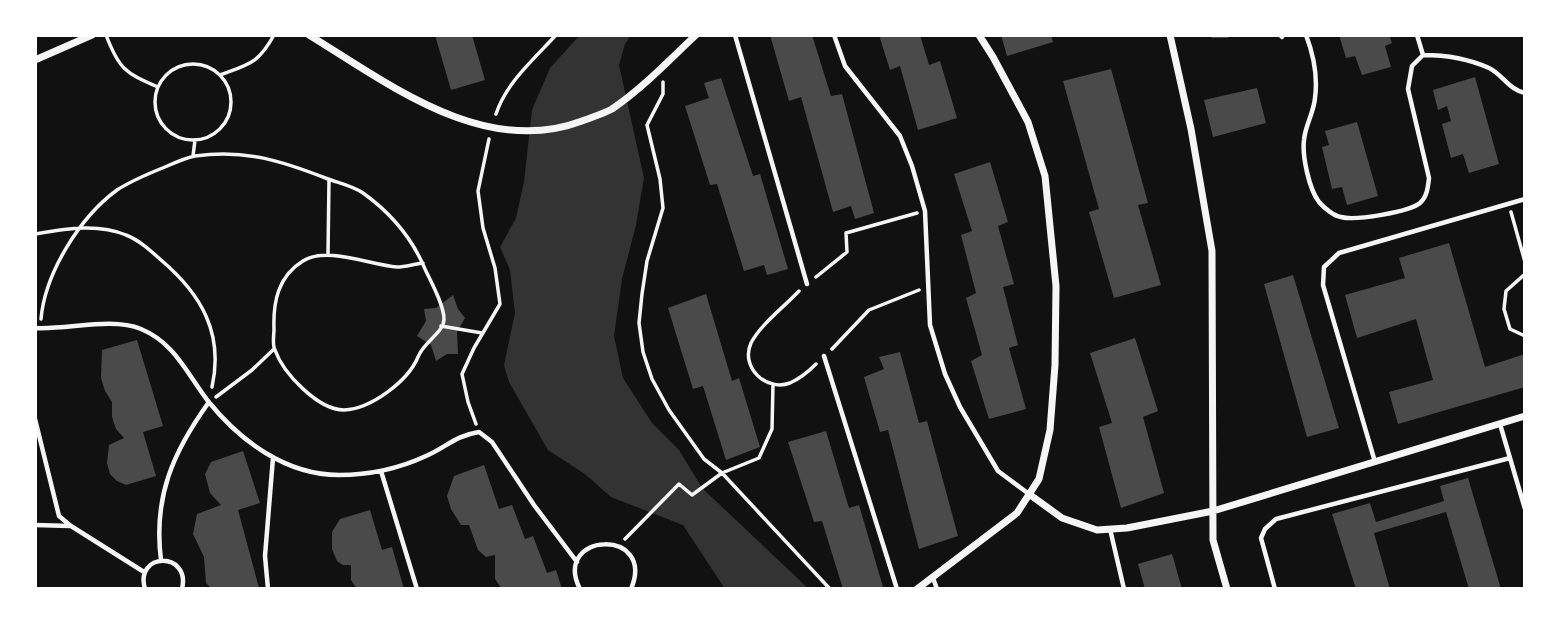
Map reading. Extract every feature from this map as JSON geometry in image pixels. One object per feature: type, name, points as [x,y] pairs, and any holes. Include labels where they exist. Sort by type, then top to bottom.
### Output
[{"type":"street","points":[[35,60],[92,35]]},
{"type":"street","points":[[309,35],[418,102],[492,128],[510,131],[564,128],[610,110],[696,35]]},
{"type":"street","points":[[917,589],[1017,513],[1039,479],[1050,430],[1055,365],[1056,286],[1045,176],[1028,122],[979,35]]},
{"type":"street","points":[[1171,35],[1196,155],[1212,251],[1213,540],[1227,589]]},
{"type":"street","points":[[1029,494],[1062,518],[1097,530],[1110,529],[1213,511],[1525,416]]},
{"type":"lane","points":[[735,35],[807,284]]},
{"type":"lane","points":[[834,35],[845,66],[900,136],[912,166],[925,211],[930,324],[945,374],[960,407],[998,471],[1029,494]]},
{"type":"lane","points":[[1212,35],[1228,35]]},
{"type":"lane","points":[[1306,35],[1314,54],[1317,78],[1315,100],[1303,140],[1306,168],[1318,201],[1340,217],[1404,210],[1420,202],[1427,192],[1429,178],[1408,89],[1412,66],[1423,55],[1437,55],[1491,69],[1510,86],[1525,93]]},
{"type":"lane","points":[[1417,35],[1423,55]]},
{"type":"lane","points":[[1375,461],[1323,285],[1324,267],[1339,253],[1525,199]]},
{"type":"lane","points":[[37,328],[121,324],[139,328],[159,338],[175,352],[209,402],[250,444],[273,458],[300,469],[335,475],[396,468],[429,455],[462,435],[479,432],[492,442],[534,505],[577,562]]},
{"type":"lane","points":[[824,356],[897,589]]},
{"type":"lane","points":[[161,560],[157,533],[171,466],[187,432],[209,402]]},
{"type":"lane","points":[[35,419],[59,516],[144,572]]},
{"type":"lane","points":[[1500,424],[1525,509]]},
{"type":"lane","points":[[268,589],[265,556],[273,458]]},
{"type":"lane","points":[[1275,589],[1261,538],[1265,529],[1276,519],[1510,458]]},
{"type":"lane","points":[[381,471],[417,589]]},
{"type":"lane","points":[[35,526],[71,526]]},
{"type":"lane","points":[[1110,529],[1124,589]]},
{"type":"lane","points":[[580,589],[575,572],[577,562],[589,547],[599,543],[618,545],[632,559],[635,579],[631,589]]},
{"type":"lane","points":[[145,589],[144,572],[154,562],[161,560],[174,563],[179,568],[184,581],[182,589]]},
{"type":"lane","points":[[933,577],[937,589]]},
{"type":"path","points":[[106,35],[114,55],[128,75],[159,87]]},
{"type":"path","points":[[220,75],[252,63],[264,52],[274,35]]},
{"type":"path","points":[[479,432],[468,402],[462,374],[500,304],[495,268],[483,228],[478,191],[500,102],[521,72],[556,35]]},
{"type":"path","points":[[198,64],[220,75],[231,97],[226,121],[218,131],[207,138],[195,140],[182,139],[171,133],[162,123],[157,111],[156,99],[165,77],[174,69],[198,64]]},
{"type":"path","points":[[663,66],[663,94],[647,125],[660,179],[663,208],[647,261],[642,294],[639,323],[643,352],[652,379],[669,410],[704,459],[722,473],[830,589]]},
{"type":"path","points":[[192,156],[195,140]]},
{"type":"path","points":[[37,328],[60,258],[79,227],[118,190],[192,156],[243,154],[283,161],[360,191],[388,214],[409,237],[423,262],[444,319],[439,332],[422,346],[413,368],[392,389],[368,403],[343,410],[320,402],[301,390],[274,349],[273,311],[278,289],[288,272],[306,259],[328,255],[398,267],[423,262]]},
{"type":"path","points":[[328,179],[328,255]]},
{"type":"path","points":[[1508,204],[1525,262]]},
{"type":"path","points":[[925,211],[846,233],[847,252],[807,284],[757,334],[750,346],[750,365],[758,378],[774,384],[789,384],[810,370],[869,310],[929,287]]},
{"type":"path","points":[[35,234],[79,227],[125,234],[183,278],[206,311],[217,363],[209,402]]},
{"type":"path","points":[[1525,274],[1506,291],[1504,309],[1510,329],[1525,336]]},
{"type":"path","points":[[441,326],[482,333]]},
{"type":"path","points":[[209,402],[252,370],[274,349]]},
{"type":"path","points":[[618,545],[679,484],[692,495],[722,473],[759,458],[772,429],[774,384]]},
{"type":"shaded area","points":[[580,35],[631,35],[625,44],[619,65],[644,178],[636,225],[622,279],[614,336],[623,378],[652,423],[679,450],[702,488],[809,589],[725,589],[683,525],[611,497],[585,474],[548,450],[509,382],[504,365],[515,313],[510,270],[500,247],[516,218],[524,182],[532,110],[550,68]]},
{"type":"building","points":[[435,35],[472,35],[485,80],[451,90]]},
{"type":"building","points":[[770,35],[812,35],[831,96],[842,94],[874,213],[855,219],[851,206],[833,212],[801,97],[789,101]]},
{"type":"building","points":[[879,35],[920,35],[929,65],[940,61],[957,118],[918,130],[900,66],[890,70]]},
{"type":"building","points":[[1001,35],[1051,35],[1053,42],[1007,56]]},
{"type":"building","points":[[1339,35],[1389,35],[1392,43],[1385,46],[1391,67],[1362,75],[1355,56],[1346,58]]},
{"type":"building","points":[[1111,69],[1148,203],[1138,205],[1161,285],[1114,298],[1089,212],[1099,209],[1063,81]]},
{"type":"building","points":[[1475,77],[1499,164],[1469,173],[1463,154],[1451,158],[1442,124],[1451,121],[1447,106],[1438,110],[1433,90]]},
{"type":"building","points":[[721,78],[753,176],[760,174],[788,269],[767,275],[764,265],[744,271],[717,184],[710,185],[685,106],[709,98],[704,83]]},
{"type":"building","points":[[1257,88],[1266,123],[1213,137],[1204,100]]},
{"type":"building","points":[[1357,122],[1378,196],[1347,205],[1342,187],[1332,189],[1322,147],[1329,145],[1325,131]]},
{"type":"building","points":[[990,162],[1008,222],[998,226],[1014,284],[1003,287],[1018,345],[1009,348],[1026,409],[989,419],[971,361],[982,355],[966,298],[976,293],[961,235],[972,231],[954,174]]},
{"type":"building","points":[[1449,243],[1485,367],[1525,354],[1525,387],[1398,424],[1389,392],[1433,380],[1416,319],[1357,338],[1345,295],[1405,278],[1399,258]]},
{"type":"building","points":[[1293,275],[1339,428],[1307,437],[1264,284]]},
{"type":"building","points":[[706,294],[732,381],[739,378],[760,447],[726,460],[703,386],[693,389],[668,308]]},
{"type":"building","points":[[453,295],[465,318],[457,332],[458,354],[447,354],[436,361],[431,345],[417,336],[426,321],[424,309],[436,308]]},
{"type":"building","points":[[1135,338],[1158,411],[1143,417],[1164,493],[1121,508],[1099,427],[1112,423],[1090,353]]},
{"type":"building","points":[[137,340],[163,426],[143,432],[156,476],[126,485],[110,474],[107,463],[109,445],[124,438],[116,429],[112,417],[112,402],[101,378],[102,350]]},
{"type":"building","points":[[900,352],[919,423],[927,421],[958,536],[919,549],[888,430],[880,432],[864,377],[884,369],[879,357]]},
{"type":"building","points":[[826,431],[849,508],[859,505],[883,587],[843,589],[822,521],[814,522],[788,442]]},
{"type":"building","points":[[243,451],[260,503],[238,510],[259,588],[212,589],[206,583],[204,557],[193,534],[197,514],[221,505],[210,493],[205,474],[211,462]]},
{"type":"building","points":[[484,465],[499,509],[512,505],[525,539],[533,536],[547,573],[556,570],[562,589],[502,589],[495,579],[495,555],[486,557],[478,550],[469,525],[461,525],[447,496],[454,476]]},
{"type":"building","points":[[1468,478],[1501,589],[1469,589],[1446,512],[1374,533],[1390,589],[1356,589],[1332,514],[1370,503],[1376,522],[1444,501],[1440,486]]},
{"type":"building","points":[[370,510],[382,550],[392,547],[404,589],[357,589],[351,580],[351,565],[343,565],[337,561],[332,549],[332,532],[340,519]]},
{"type":"building","points":[[1172,554],[1182,589],[1145,589],[1138,564]]}]
